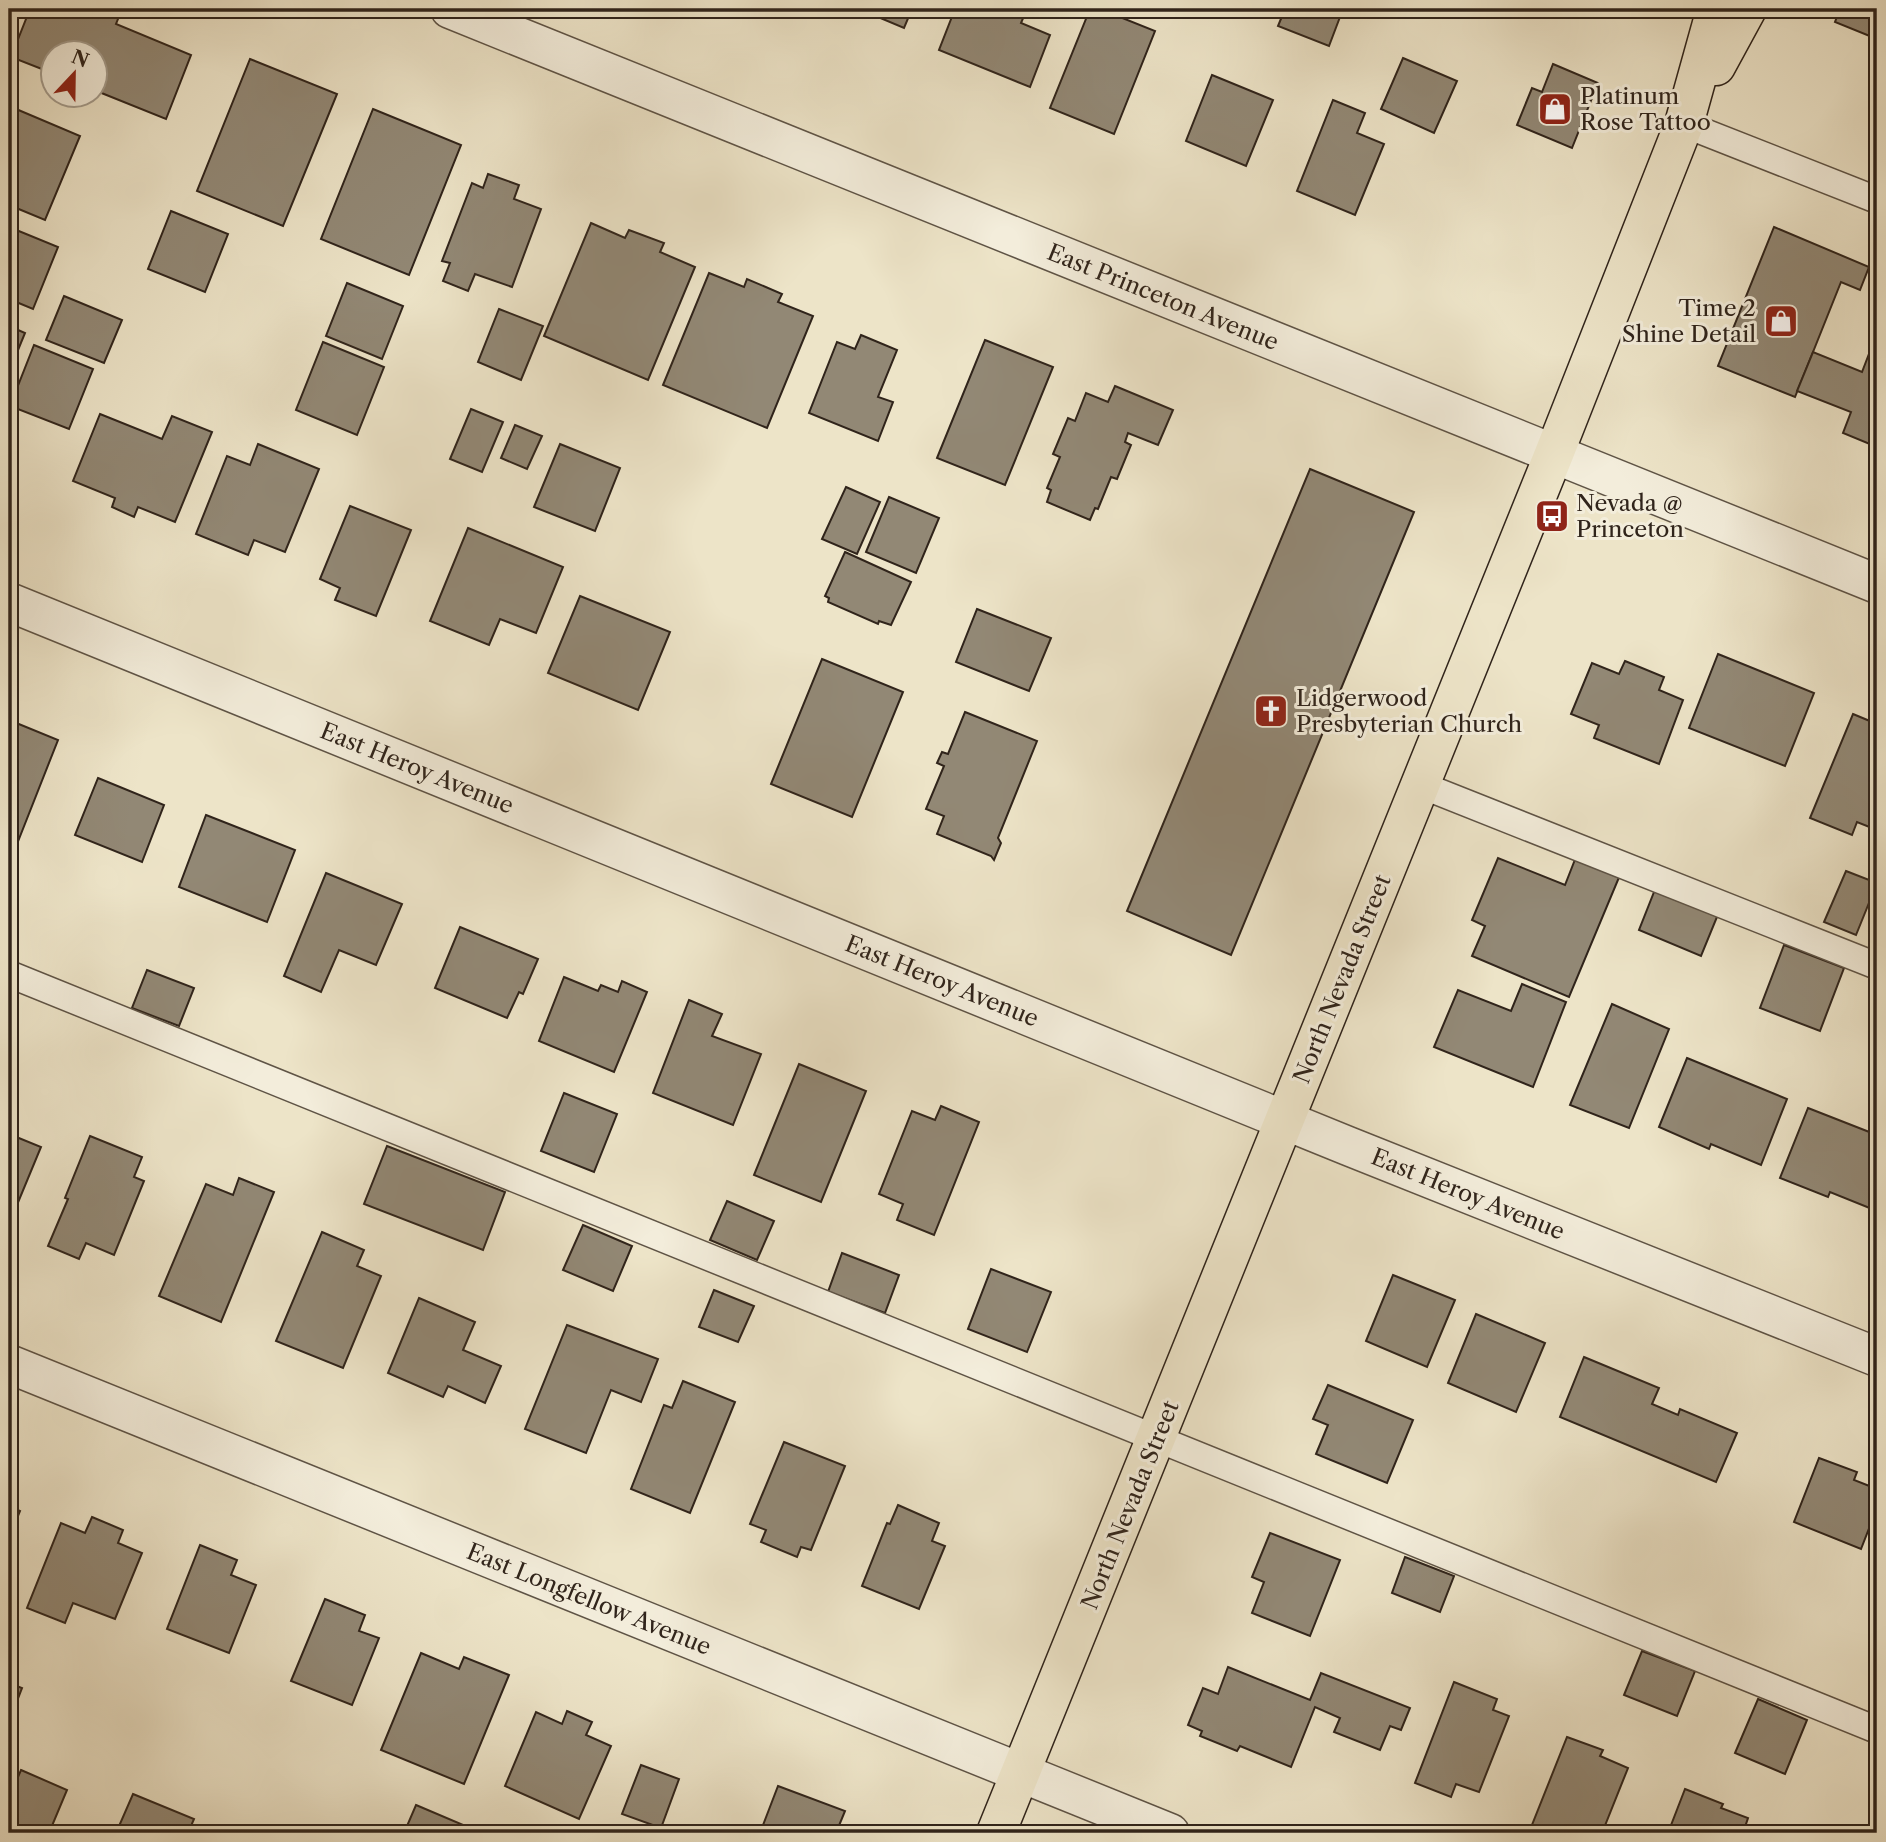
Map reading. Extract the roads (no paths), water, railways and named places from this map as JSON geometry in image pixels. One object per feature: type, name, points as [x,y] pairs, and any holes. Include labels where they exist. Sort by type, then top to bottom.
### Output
[{"type":"main road","name":"North Nevada Street","points":[[996,1833],[1554,454],[1684,124],[1716,9]]},
{"type":"main road","name":"North Nevada Street","points":[[1684,124],[1747,9]]},
{"type":"street","name":"East Princeton Avenue","points":[[450,9],[1877,583]]},
{"type":"street","name":"East Heroy Avenue","points":[[9,602],[1285,1121],[1877,1357]]},
{"type":"street","name":"East Longfellow Avenue","points":[[9,1364],[1170,1833]]},
{"type":"lane","points":[[1684,124],[1877,200]]},
{"type":"lane","points":[[1421,785],[1877,966]]},
{"type":"lane","points":[[9,974],[1877,1730]]},
{"type":"place","name":"Platinum Rose Tattoo","points":[[1555,109]]},
{"type":"place","name":"Time 2 Shine Detail","points":[[1781,321]]},
{"type":"place","name":"Nevada @ Princeton","points":[[1552,516]]},
{"type":"place","name":"Lidgerwood Presbyterian Church","points":[[1271,711]]}]
